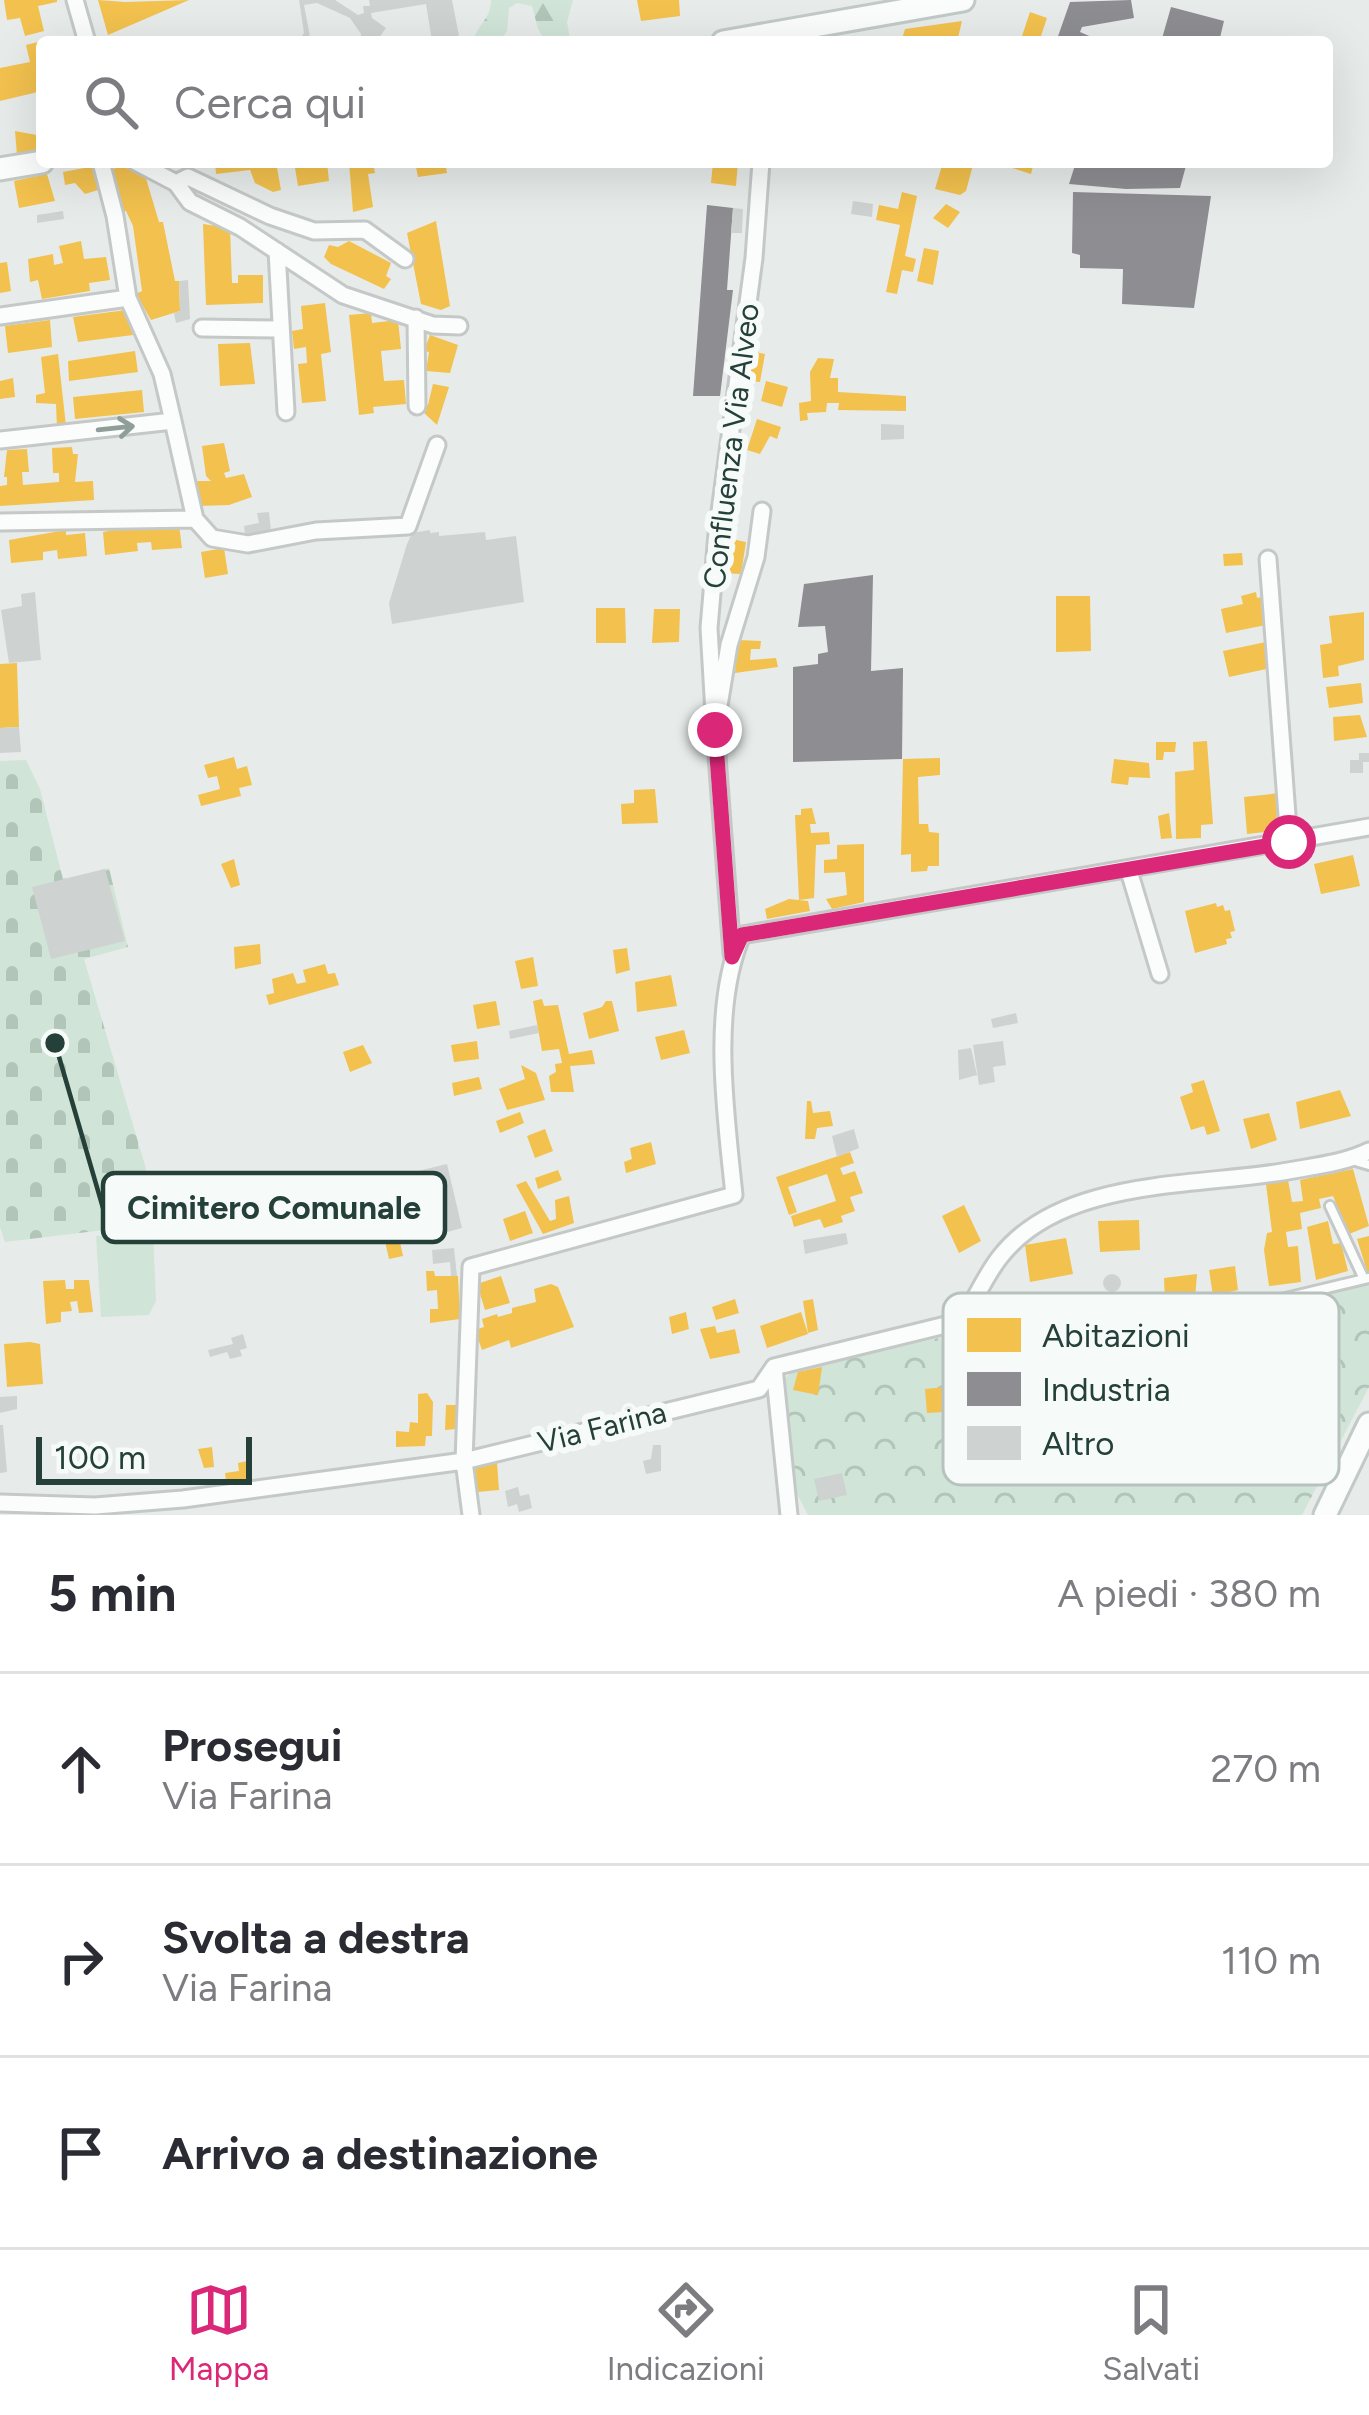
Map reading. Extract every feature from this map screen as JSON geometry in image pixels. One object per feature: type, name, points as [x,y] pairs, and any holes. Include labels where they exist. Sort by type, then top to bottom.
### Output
[{"type":"street","points":[[75,0],[85,36]]},
{"type":"street","points":[[781,36],[963,0]]},
{"type":"street","points":[[0,169],[36,163]]},
{"type":"street","points":[[103,168],[128,298],[162,374],[195,519],[212,538],[248,544],[316,531],[408,526],[437,446]]},
{"type":"street","points":[[147,168],[176,183],[190,202],[344,295],[433,325],[459,326]]},
{"type":"street","name":"Confluenza Via Alveo","points":[[715,730],[709,628],[761,168]]},
{"type":"street","points":[[176,183],[188,177],[314,231],[365,230],[405,259]]},
{"type":"street","points":[[277,251],[286,412]]},
{"type":"street","points":[[0,316],[128,298]]},
{"type":"street","points":[[416,318],[417,406]]},
{"type":"street","points":[[202,328],[280,329]]},
{"type":"street","points":[[0,440],[173,422]]},
{"type":"street","points":[[472,1515],[464,1462],[471,1267],[734,1195],[722,1074],[732,957],[715,730],[729,645],[756,557],[762,512]]},
{"type":"street","points":[[0,522],[195,519]]},
{"type":"street","points":[[1268,559],[1289,842]]},
{"type":"street","points":[[732,957],[742,935],[1369,827]]},
{"type":"street","points":[[1129,871],[1160,974]]},
{"type":"street","name":"Via Farina","points":[[979,1293],[1002,1254],[1053,1214],[1084,1201],[1351,1160],[1369,1151]]},
{"type":"street","name":"Via Farina","points":[[0,1503],[95,1506],[464,1462],[759,1389],[774,1367],[943,1326]]},
{"type":"street","points":[[774,1367],[790,1515]]},
{"type":"street","points":[[1339,1485],[1369,1424]]},
{"type":"street","points":[[1324,1515],[1339,1485]]},
{"type":"lane","points":[[1351,1160],[1369,1165]]},
{"type":"lane","points":[[1301,1293],[1366,1277],[1330,1206]]},
{"type":"green space","points":[[491,0],[573,0],[567,22],[569,36],[542,36],[532,6],[517,3],[509,8],[503,36],[476,36]]},
{"type":"green space","points":[[26,760],[40,789],[63,879],[109,868],[128,947],[84,959],[162,1223],[5,1242],[0,1227],[0,761]]},
{"type":"green space","points":[[153,1233],[156,1301],[149,1315],[101,1317],[96,1236]]},
{"type":"green space","points":[[1369,1284],[1369,1387],[1339,1444],[1339,1293],[1321,1293]]},
{"type":"green space","points":[[943,1337],[943,1485],[1318,1485],[1302,1515],[808,1515],[797,1494],[784,1378],[795,1371]]},
{"type":"building: Abitazioni","points":[[4,0],[57,2],[38,6],[44,31],[25,36],[20,18],[7,20]]},
{"type":"building: Abitazioni","points":[[98,0],[125,2],[189,0],[108,35]]},
{"type":"building: Abitazioni","points":[[637,0],[679,0],[680,16],[641,21]]},
{"type":"building: Abitazioni","points":[[1030,12],[1047,18],[1041,36],[1022,36]]},
{"type":"building: Abitazioni","points":[[962,21],[958,36],[903,36],[905,29]]},
{"type":"building: Abitazioni","points":[[36,42],[36,92],[0,101],[0,68],[30,62],[26,45]]},
{"type":"building: Abitazioni","points":[[15,131],[36,135],[36,151],[17,155]]},
{"type":"building: Abitazioni","points":[[95,168],[98,190],[85,194],[75,183],[65,185],[63,172]]},
{"type":"building: Abitazioni","points":[[216,168],[277,168],[281,190],[273,192],[255,183],[250,170],[216,174]]},
{"type":"building: Abitazioni","points":[[295,168],[328,168],[329,181],[298,186]]},
{"type":"building: Abitazioni","points":[[349,168],[374,168],[375,173],[368,174],[373,207],[353,212]]},
{"type":"building: Abitazioni","points":[[416,168],[446,168],[447,173],[418,177]]},
{"type":"building: Abitazioni","points":[[712,168],[738,168],[736,186],[711,183]]},
{"type":"building: Abitazioni","points":[[941,168],[972,168],[966,191],[960,195],[935,189]]},
{"type":"building: Abitazioni","points":[[113,169],[145,175],[159,222],[163,222],[175,281],[179,281],[180,311],[151,320],[136,294],[142,291],[133,226],[126,211],[121,212]]},
{"type":"building: Abitazioni","points":[[47,174],[55,201],[19,208],[14,181]]},
{"type":"building: Abitazioni","points":[[902,192],[917,196],[905,256],[916,259],[913,272],[902,270],[897,294],[886,292],[900,225],[876,220],[879,205],[898,209]]},
{"type":"building: Abitazioni","points":[[946,204],[960,212],[948,228],[933,218]]},
{"type":"building: Abitazioni","points":[[436,221],[450,306],[441,310],[421,304],[407,233]]},
{"type":"building: Abitazioni","points":[[203,224],[230,228],[232,283],[238,283],[238,275],[263,275],[263,303],[206,305]]},
{"type":"building: Abitazioni","points":[[81,241],[84,259],[106,257],[110,280],[89,283],[90,291],[42,299],[38,280],[30,282],[28,259],[53,254],[54,265],[63,263],[59,246]]},
{"type":"building: Abitazioni","points":[[349,241],[391,263],[386,276],[391,279],[384,289],[324,257],[329,245],[338,247]]},
{"type":"building: Abitazioni","points":[[924,248],[939,251],[933,285],[917,281]]},
{"type":"building: Abitazioni","points":[[7,262],[11,291],[0,293],[0,263]]},
{"type":"building: Abitazioni","points":[[325,303],[331,352],[321,354],[326,401],[302,403],[298,364],[307,363],[306,347],[294,349],[292,331],[303,329],[301,306]]},
{"type":"building: Abitazioni","points":[[126,310],[133,335],[78,342],[73,317]]},
{"type":"building: Abitazioni","points":[[371,313],[372,323],[398,320],[401,349],[381,351],[384,381],[404,380],[406,404],[373,407],[374,413],[359,415],[349,315]]},
{"type":"building: Abitazioni","points":[[50,320],[52,347],[8,353],[5,326]]},
{"type":"building: Abitazioni","points":[[430,335],[458,345],[450,373],[426,371],[429,352],[424,351]]},
{"type":"building: Abitazioni","points":[[250,343],[255,384],[220,386],[218,344]]},
{"type":"building: Abitazioni","points":[[135,351],[138,372],[69,381],[68,361]]},
{"type":"building: Abitazioni","points":[[750,351],[765,354],[760,382],[745,381]]},
{"type":"building: Abitazioni","points":[[58,354],[66,426],[57,428],[56,404],[36,403],[36,395],[45,393],[41,357]]},
{"type":"building: Abitazioni","points":[[818,358],[834,359],[830,378],[838,378],[838,392],[906,396],[906,411],[838,410],[839,403],[827,403],[826,412],[807,413],[808,420],[800,421],[799,403],[811,401],[810,372]]},
{"type":"building: Abitazioni","points":[[13,378],[15,397],[0,399],[0,381]]},
{"type":"building: Abitazioni","points":[[766,381],[788,387],[782,407],[761,401]]},
{"type":"building: Abitazioni","points":[[433,384],[449,387],[437,425],[422,411]]},
{"type":"building: Abitazioni","points":[[142,390],[144,412],[75,419],[73,397]]},
{"type":"building: Abitazioni","points":[[757,419],[781,427],[777,439],[770,436],[760,454],[747,450]]},
{"type":"building: Abitazioni","points":[[224,443],[230,471],[224,473],[226,478],[244,474],[252,497],[229,505],[198,506],[197,481],[211,481],[202,446]]},
{"type":"building: Abitazioni","points":[[72,447],[73,454],[78,454],[75,482],[93,481],[94,500],[0,506],[0,486],[7,485],[7,450],[27,449],[29,472],[22,472],[23,485],[59,482],[59,473],[53,473],[52,448]]},
{"type":"building: Abitazioni","points":[[160,522],[160,527],[179,525],[182,548],[152,550],[151,542],[137,543],[138,551],[105,555],[103,532]]},
{"type":"building: Abitazioni","points":[[66,530],[66,535],[85,533],[87,556],[58,559],[57,550],[43,552],[43,560],[11,563],[9,540]]},
{"type":"building: Abitazioni","points":[[727,538],[746,542],[741,574],[721,573]]},
{"type":"building: Abitazioni","points":[[224,548],[228,574],[205,578],[201,552]]},
{"type":"building: Abitazioni","points":[[1242,553],[1243,565],[1224,566],[1223,554]]},
{"type":"building: Abitazioni","points":[[1256,592],[1257,598],[1265,596],[1271,624],[1226,633],[1221,609],[1243,604],[1241,596]]},
{"type":"building: Abitazioni","points":[[1056,596],[1090,596],[1091,651],[1056,652]]},
{"type":"building: Abitazioni","points":[[596,608],[625,608],[626,643],[596,643]]},
{"type":"building: Abitazioni","points":[[654,609],[680,609],[679,642],[652,643]]},
{"type":"building: Abitazioni","points":[[1364,612],[1364,660],[1338,666],[1339,676],[1323,678],[1320,645],[1332,643],[1329,616]]},
{"type":"building: Abitazioni","points":[[738,640],[761,641],[760,649],[751,649],[750,660],[776,658],[778,667],[735,673]]},
{"type":"building: Abitazioni","points":[[1266,642],[1271,668],[1229,677],[1223,651]]},
{"type":"building: Abitazioni","points":[[17,663],[19,727],[0,728],[0,664]]},
{"type":"building: Abitazioni","points":[[1361,683],[1363,703],[1329,708],[1326,687]]},
{"type":"building: Abitazioni","points":[[1360,715],[1367,737],[1334,741],[1333,717]]},
{"type":"building: Abitazioni","points":[[1207,741],[1213,824],[1201,825],[1201,838],[1176,839],[1175,772],[1194,770],[1193,742]]},
{"type":"building: Abitazioni","points":[[1156,742],[1176,742],[1175,752],[1164,752],[1163,760],[1156,760]]},
{"type":"building: Abitazioni","points":[[234,757],[237,769],[247,766],[252,785],[239,788],[241,796],[201,806],[198,795],[220,789],[217,776],[208,778],[204,765]]},
{"type":"building: Abitazioni","points":[[940,758],[940,775],[918,777],[919,824],[928,824],[929,832],[939,833],[939,866],[911,872],[911,854],[901,855],[903,759]]},
{"type":"building: Abitazioni","points":[[1114,759],[1149,763],[1150,778],[1129,777],[1128,785],[1111,783]]},
{"type":"building: Abitazioni","points":[[655,789],[658,823],[622,824],[621,804],[634,803],[634,790]]},
{"type":"building: Abitazioni","points":[[1280,793],[1283,830],[1247,834],[1244,797]]},
{"type":"building: Abitazioni","points":[[812,808],[816,824],[810,824],[811,833],[829,832],[830,844],[816,845],[814,898],[799,900],[795,815]]},
{"type":"building: Abitazioni","points":[[1169,813],[1172,838],[1161,839],[1158,816]]},
{"type":"building: Abitazioni","points":[[864,844],[864,902],[832,909],[826,899],[847,895],[845,872],[824,873],[824,860],[837,859],[837,845]]},
{"type":"building: Abitazioni","points":[[1353,855],[1360,886],[1321,894],[1314,864]]},
{"type":"building: Abitazioni","points":[[234,859],[240,885],[231,888],[221,864]]},
{"type":"building: Abitazioni","points":[[789,899],[808,901],[810,911],[767,919],[765,909]]},
{"type":"building: Abitazioni","points":[[1216,903],[1230,910],[1235,931],[1230,932],[1227,944],[1195,953],[1185,911]]},
{"type":"building: Abitazioni","points":[[260,944],[261,964],[235,969],[234,947]]},
{"type":"building: Abitazioni","points":[[627,948],[630,970],[616,974],[613,950]]},
{"type":"building: Abitazioni","points":[[533,957],[538,986],[521,989],[515,961]]},
{"type":"building: Abitazioni","points":[[325,964],[339,985],[269,1005],[266,995],[274,993],[272,979],[293,973],[297,984],[306,982],[303,970]]},
{"type":"building: Abitazioni","points":[[671,975],[677,1006],[637,1012],[635,982]]},
{"type":"building: Abitazioni","points":[[542,999],[544,1006],[558,1005],[569,1054],[592,1050],[595,1064],[570,1066],[574,1092],[551,1092],[549,1076],[556,1072],[555,1064],[562,1063],[559,1049],[542,1051],[533,1001]]},
{"type":"building: Abitazioni","points":[[496,1001],[500,1025],[477,1029],[473,1005]]},
{"type":"building: Abitazioni","points":[[612,1001],[619,1031],[589,1039],[583,1013]]},
{"type":"building: Abitazioni","points":[[684,1030],[690,1053],[661,1060],[655,1037]]},
{"type":"building: Abitazioni","points":[[477,1041],[479,1059],[454,1062],[451,1045]]},
{"type":"building: Abitazioni","points":[[363,1045],[372,1063],[350,1072],[343,1052]]},
{"type":"building: Abitazioni","points":[[521,1065],[536,1073],[545,1100],[507,1110],[499,1089],[525,1079]]},
{"type":"building: Abitazioni","points":[[479,1077],[482,1089],[454,1096],[452,1083]]},
{"type":"building: Abitazioni","points":[[1204,1080],[1220,1131],[1207,1135],[1204,1126],[1191,1130],[1180,1097],[1193,1092],[1191,1084]]},
{"type":"building: Abitazioni","points":[[1340,1090],[1351,1116],[1300,1129],[1296,1102]]},
{"type":"building: Abitazioni","points":[[807,1101],[813,1113],[830,1111],[833,1126],[817,1128],[815,1139],[805,1139]]},
{"type":"building: Abitazioni","points":[[520,1112],[524,1123],[500,1133],[496,1121]]},
{"type":"building: Abitazioni","points":[[1269,1113],[1277,1140],[1251,1149],[1243,1119]]},
{"type":"building: Abitazioni","points":[[545,1129],[553,1151],[535,1158],[527,1136]]},
{"type":"building: Abitazioni","points":[[651,1142],[656,1164],[626,1173],[624,1162],[632,1159],[630,1148]]},
{"type":"building: Abitazioni","points":[[850,1152],[854,1163],[840,1168],[843,1175],[855,1171],[863,1193],[850,1197],[855,1211],[841,1216],[843,1222],[824,1228],[820,1219],[794,1227],[791,1216],[836,1201],[827,1174],[788,1187],[797,1212],[789,1215],[776,1177]]},
{"type":"building: Abitazioni","points":[[1353,1169],[1369,1226],[1349,1234],[1333,1196],[1319,1199],[1321,1208],[1300,1213],[1302,1229],[1286,1232],[1288,1247],[1298,1246],[1301,1282],[1269,1286],[1264,1250],[1267,1233],[1272,1232],[1266,1184],[1288,1180],[1292,1202],[1303,1201],[1300,1180]]},
{"type":"building: Abitazioni","points":[[558,1170],[562,1180],[538,1189],[535,1178]]},
{"type":"building: Abitazioni","points":[[526,1181],[550,1221],[556,1219],[555,1200],[569,1196],[574,1223],[543,1234],[516,1185]]},
{"type":"building: Abitazioni","points":[[964,1205],[981,1241],[959,1253],[942,1216]]},
{"type":"building: Abitazioni","points":[[525,1211],[533,1233],[510,1241],[503,1219]]},
{"type":"building: Abitazioni","points":[[1139,1220],[1140,1250],[1100,1252],[1098,1221]]},
{"type":"building: Abitazioni","points":[[1328,1221],[1333,1244],[1341,1243],[1348,1271],[1316,1280],[1307,1227]]},
{"type":"building: Abitazioni","points":[[398,1233],[403,1256],[389,1259],[384,1237]]},
{"type":"building: Abitazioni","points":[[1369,1236],[1369,1274],[1368,1274],[1357,1239]]},
{"type":"building: Abitazioni","points":[[1066,1238],[1073,1274],[1030,1282],[1025,1245]]},
{"type":"building: Abitazioni","points":[[1235,1266],[1238,1290],[1213,1293],[1209,1270]]},
{"type":"building: Abitazioni","points":[[426,1271],[458,1276],[460,1319],[430,1323],[430,1309],[438,1309],[437,1290],[427,1291]]},
{"type":"building: Abitazioni","points":[[1197,1274],[1195,1293],[1165,1293],[1164,1278]]},
{"type":"building: Abitazioni","points":[[501,1276],[510,1303],[485,1310],[477,1284]]},
{"type":"building: Abitazioni","points":[[65,1280],[66,1289],[74,1289],[74,1280],[89,1280],[93,1312],[79,1313],[77,1301],[70,1302],[72,1311],[61,1312],[61,1322],[46,1324],[43,1281]]},
{"type":"building: Abitazioni","points":[[558,1287],[574,1327],[511,1348],[509,1340],[482,1350],[475,1330],[484,1327],[482,1319],[536,1302],[534,1289]]},
{"type":"building: Abitazioni","points":[[735,1299],[739,1313],[716,1320],[712,1307]]},
{"type":"building: Abitazioni","points":[[813,1299],[818,1330],[808,1333],[803,1301]]},
{"type":"building: Abitazioni","points":[[686,1312],[689,1329],[672,1334],[669,1317]]},
{"type":"building: Abitazioni","points":[[801,1312],[808,1334],[767,1348],[760,1326]]},
{"type":"building: Abitazioni","points":[[715,1326],[717,1333],[735,1329],[740,1353],[710,1359],[700,1329]]},
{"type":"building: Abitazioni","points":[[4,1344],[40,1344],[43,1384],[7,1387]]},
{"type":"building: Abitazioni","points":[[822,1367],[818,1395],[793,1390],[798,1372]]},
{"type":"building: Abitazioni","points":[[943,1387],[943,1412],[927,1413],[925,1389]]},
{"type":"building: Abitazioni","points":[[427,1393],[433,1402],[432,1436],[426,1436],[425,1446],[396,1447],[396,1431],[409,1432],[410,1422],[418,1423],[418,1394]]},
{"type":"building: Abitazioni","points":[[446,1405],[457,1405],[456,1429],[445,1430]]},
{"type":"building: Abitazioni","points":[[212,1447],[214,1467],[204,1468],[198,1449]]},
{"type":"building: Abitazioni","points":[[247,1461],[251,1484],[227,1488],[225,1473],[239,1471],[238,1463]]},
{"type":"building: Abitazioni","points":[[497,1462],[499,1490],[477,1492],[475,1467]]},
{"type":"building: Industria","points":[[1131,0],[1134,18],[1082,27],[1080,32],[1089,36],[1058,36],[1070,2]]},
{"type":"building: Industria","points":[[1171,7],[1224,21],[1220,36],[1163,36]]},
{"type":"building: Industria","points":[[1074,168],[1185,168],[1180,188],[1069,184]]},
{"type":"building: Industria","points":[[1073,192],[1211,196],[1194,308],[1122,304],[1123,269],[1080,268],[1080,255],[1072,253]]},
{"type":"building: Industria","points":[[707,205],[733,208],[727,290],[733,290],[720,396],[693,396]]},
{"type":"building: Industria","points":[[873,575],[871,671],[903,668],[902,759],[793,762],[793,667],[818,664],[818,654],[828,652],[825,626],[798,627],[804,584]]},
{"type":"building: Altro","points":[[299,0],[335,0],[358,15],[364,13],[363,6],[370,6],[369,0],[452,0],[459,36],[431,36],[426,4],[371,13],[386,28],[380,36],[361,36],[350,18],[317,3],[304,5],[310,36],[302,36]]},
{"type":"building: Altro","points":[[853,201],[873,204],[872,217],[851,214]]},
{"type":"building: Altro","points":[[733,208],[743,209],[742,233],[731,233]]},
{"type":"building: Altro","points":[[63,211],[64,219],[37,223],[37,215]]},
{"type":"building: Altro","points":[[188,280],[190,319],[176,323],[179,281]]},
{"type":"building: Altro","points":[[881,424],[904,425],[904,439],[881,440]]},
{"type":"building: Altro","points":[[269,512],[271,531],[245,534],[244,526],[259,523],[257,513]]},
{"type":"building: Altro","points":[[430,530],[439,536],[485,532],[486,540],[516,536],[524,602],[392,624],[389,603],[407,544],[412,533]]},
{"type":"building: Altro","points":[[35,592],[41,660],[9,663],[1,610],[22,606],[21,594]]},
{"type":"building: Altro","points":[[19,727],[21,752],[0,753],[0,728]]},
{"type":"building: Altro","points":[[1359,753],[1369,753],[1369,762],[1363,762],[1363,773],[1350,773],[1350,760],[1359,760]]},
{"type":"building: Altro","points":[[105,869],[125,941],[51,959],[32,887]]},
{"type":"building: Altro","points":[[1016,1013],[1018,1023],[993,1028],[991,1019]]},
{"type":"building: Altro","points":[[537,1025],[539,1033],[510,1039],[509,1031]]},
{"type":"building: Altro","points":[[1003,1041],[1006,1065],[993,1067],[995,1082],[979,1085],[973,1045]]},
{"type":"building: Altro","points":[[971,1048],[977,1075],[959,1080],[958,1050]]},
{"type":"building: Altro","points":[[854,1129],[859,1148],[837,1157],[832,1136]]},
{"type":"building: Altro","points":[[447,1164],[462,1228],[429,1237],[414,1172]]},
{"type":"building: Altro","points":[[846,1233],[848,1244],[805,1254],[803,1240]]},
{"type":"building: Altro","points":[[454,1248],[457,1276],[451,1276],[450,1262],[433,1264],[432,1250]]},
{"type":"building: Altro","points":[[1112,1274],[1121,1283],[1112,1292],[1103,1283]]},
{"type":"building: Altro","points":[[243,1334],[247,1348],[240,1350],[242,1356],[230,1359],[227,1352],[210,1357],[208,1350],[233,1344],[231,1338]]},
{"type":"building: Altro","points":[[17,1396],[17,1409],[0,1413],[0,1397]]},
{"type":"building: Altro","points":[[0,1425],[7,1472],[0,1473]]},
{"type":"building: Altro","points":[[653,1445],[661,1445],[661,1471],[646,1474],[643,1461],[651,1459]]},
{"type":"building: Altro","points":[[842,1473],[847,1495],[819,1501],[814,1479]]},
{"type":"building: Altro","points":[[518,1487],[520,1496],[529,1494],[532,1508],[519,1512],[517,1504],[508,1507],[505,1491]]},
{"type":"place","name":"Cimitero Comunale","points":[[55,1043]]},
{"type":"route","points":[[715,730],[732,957],[742,935],[1289,842]]}]
